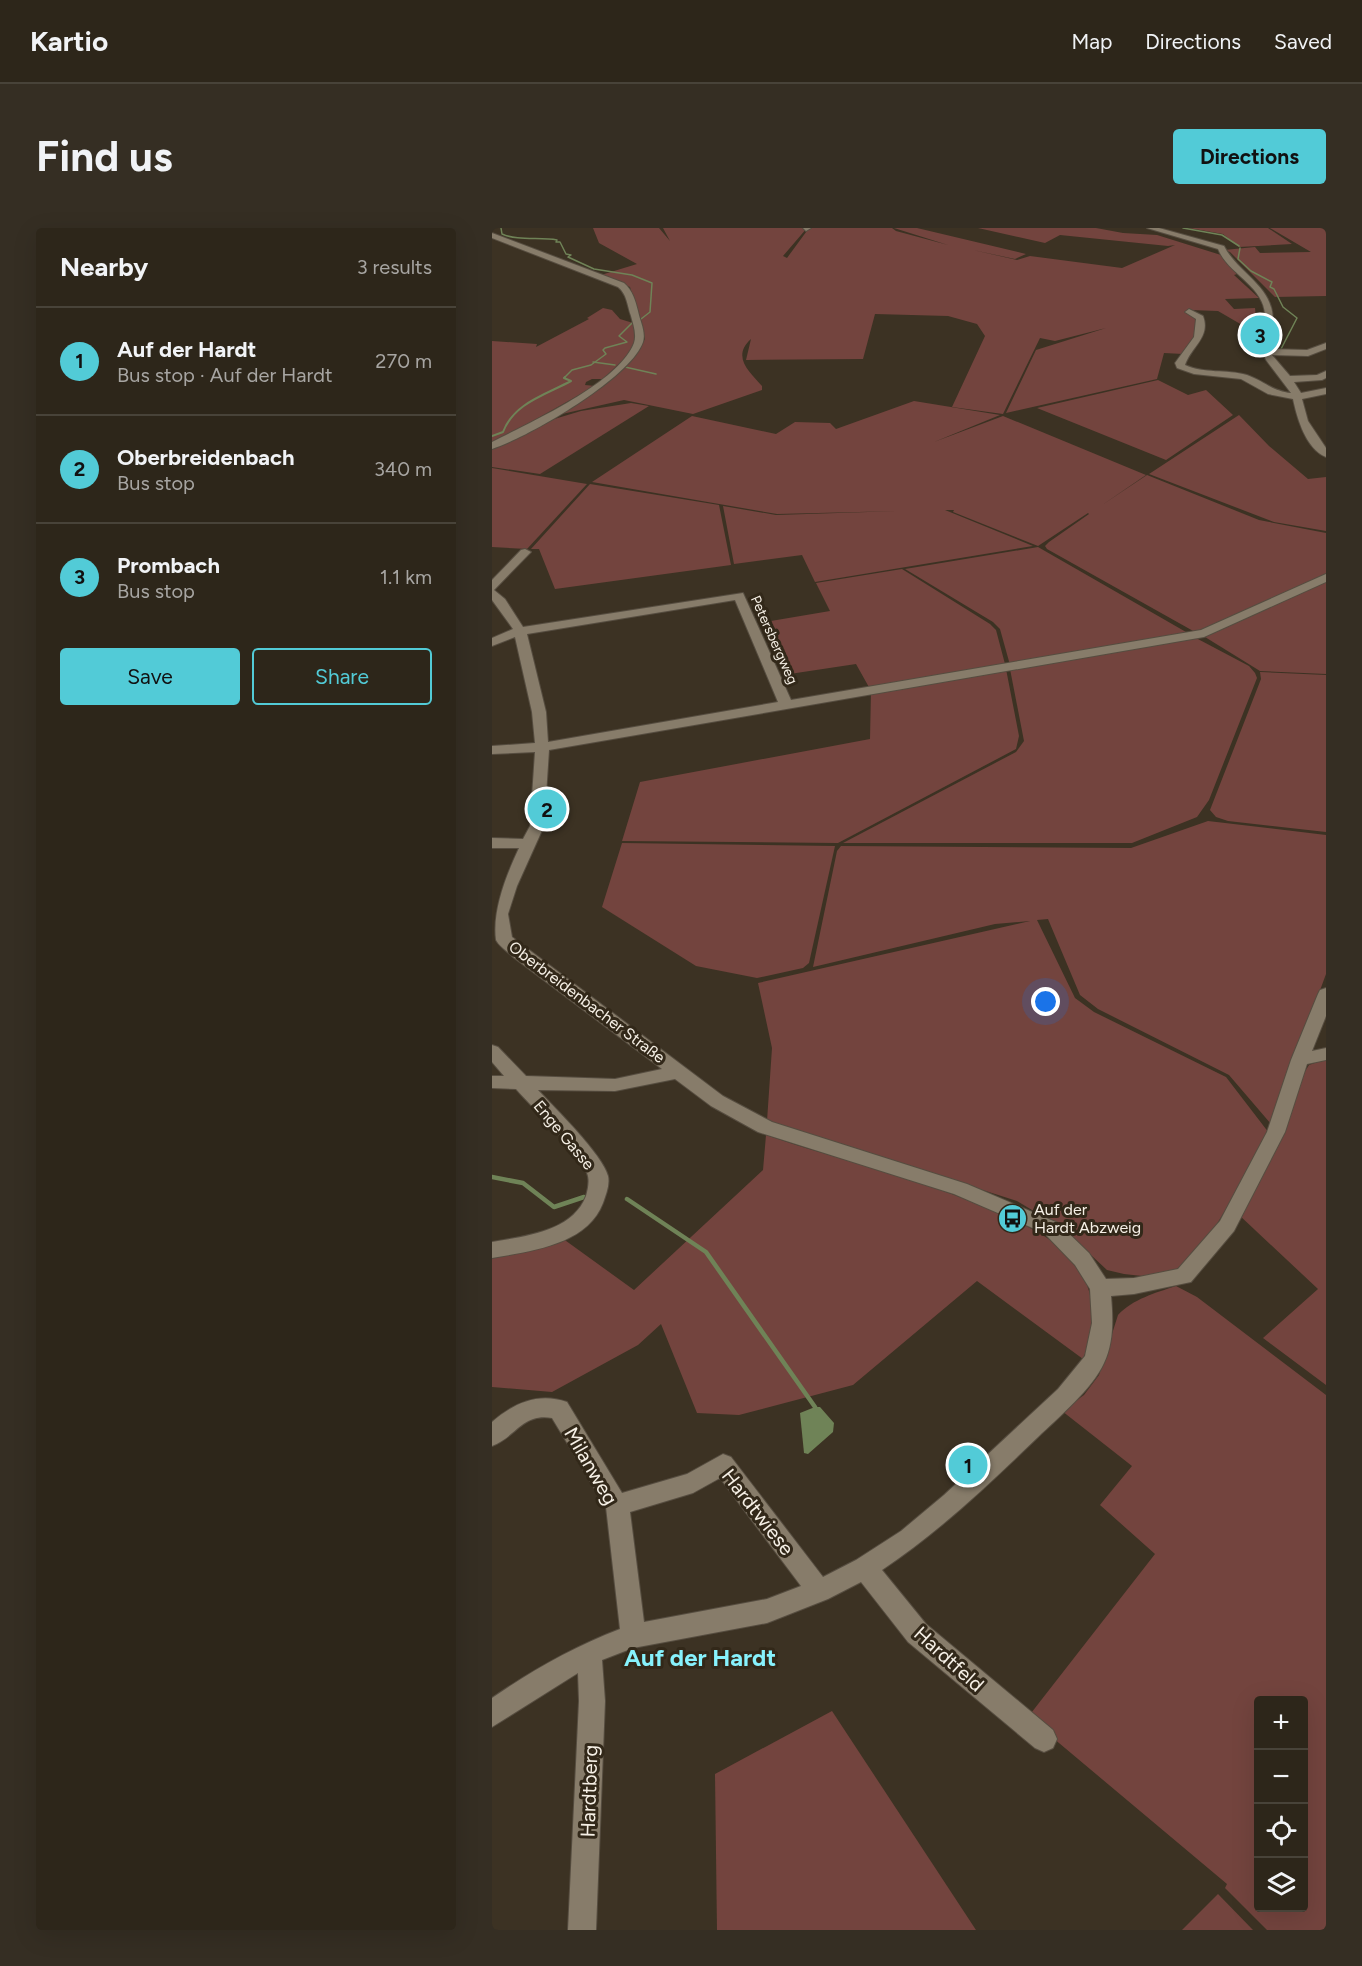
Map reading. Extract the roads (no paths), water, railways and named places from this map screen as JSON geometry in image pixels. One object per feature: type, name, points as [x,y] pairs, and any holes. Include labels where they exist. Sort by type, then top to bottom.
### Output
[{"type":"street","points":[[1151,228],[1221,248],[1224,255],[1262,296],[1268,307],[1265,348]]},
{"type":"street","points":[[492,236],[621,285],[629,294],[640,333],[633,355],[594,390],[492,446]]},
{"type":"street","points":[[1189,312],[1200,318],[1203,328],[1179,366],[1193,372],[1254,380],[1269,392],[1298,396],[1326,390]]},
{"type":"street","points":[[1248,330],[1265,348],[1277,371],[1287,379],[1298,396],[1301,416],[1311,436],[1326,454]]},
{"type":"street","points":[[1265,348],[1308,353],[1326,346]]},
{"type":"street","points":[[1287,379],[1319,378],[1326,374]]},
{"type":"street","points":[[1311,436],[1326,438]]},
{"type":"street","points":[[492,587],[525,552]]},
{"type":"street","points":[[786,705],[1204,633],[1326,578]]},
{"type":"street","name":"Oberbreidenbacher Straße","points":[[492,593],[501,602],[520,631],[539,712],[542,747],[537,826],[509,886],[500,914],[498,942],[717,1101],[765,1127],[951,1186],[1052,1228],[1082,1259],[1100,1288]]},
{"type":"street","name":"Petersbergweg","points":[[492,750],[542,747],[786,705],[739,596],[520,631]]},
{"type":"street","points":[[492,642],[520,631]]},
{"type":"street","points":[[492,843],[528,844]]},
{"type":"street","points":[[492,1714],[543,1678],[589,1653],[633,1636],[766,1611],[819,1592],[865,1569],[909,1539],[945,1509],[1066,1396],[1095,1360],[1104,1323],[1100,1288],[1134,1286],[1184,1276],[1227,1227],[1276,1132],[1300,1060],[1326,994]]},
{"type":"street","name":"Enge Gasse","points":[[492,1051],[582,1150],[598,1175],[598,1189],[589,1213],[567,1229],[543,1241],[492,1250]]},
{"type":"street","points":[[1300,1060],[1326,1054]]},
{"type":"street","points":[[492,1082],[615,1085],[678,1072]]},
{"type":"street","name":"Milanweg","points":[[492,1436],[524,1409],[542,1406],[559,1409],[617,1505],[633,1636]]},
{"type":"street","name":"Hardtwiese","points":[[617,1505],[693,1483],[723,1464],[819,1592]]},
{"type":"street","name":"Hardtfeld","points":[[865,1569],[917,1633],[1044,1739]]},
{"type":"street","name":"Hardtberg","points":[[582,1930],[592,1701],[589,1653]]},
{"type":"waterway","points":[[501,228],[502,234],[508,236],[557,240],[556,242],[560,242],[566,254],[571,255],[568,257],[594,269],[632,275],[652,283],[650,312],[641,319]]},
{"type":"waterway","points":[[1183,228],[1222,235],[1239,246]]},
{"type":"waterway","points":[[1240,248],[1238,259],[1251,271],[1272,282],[1270,287],[1274,289],[1283,307],[1297,318],[1280,351]]},
{"type":"waterway","points":[[595,362],[606,354],[603,350],[605,348],[627,342],[619,336],[632,323]]},
{"type":"waterway","points":[[492,436],[503,432],[508,422],[522,407],[571,381],[564,378],[572,370],[595,362]]},
{"type":"waterway","points":[[595,362],[615,365]]},
{"type":"waterway","points":[[625,367],[656,374]]},
{"type":"waterway","points":[[492,1177],[523,1183],[554,1207],[584,1197]]},
{"type":"waterway","points":[[627,1199],[706,1252],[815,1407]]},
{"type":"place","name":"Prombach","points":[[1260,335]]},
{"type":"place","name":"Oberbreidenbach","points":[[547,809]]},
{"type":"place","name":"Auf der Hardt Abzweig","points":[[1013,1218]]},
{"type":"place","name":"Auf der Hardt","points":[[968,1465]]},
{"type":"district","name":"Auf der Hardt","points":[[700,1657]]}]
